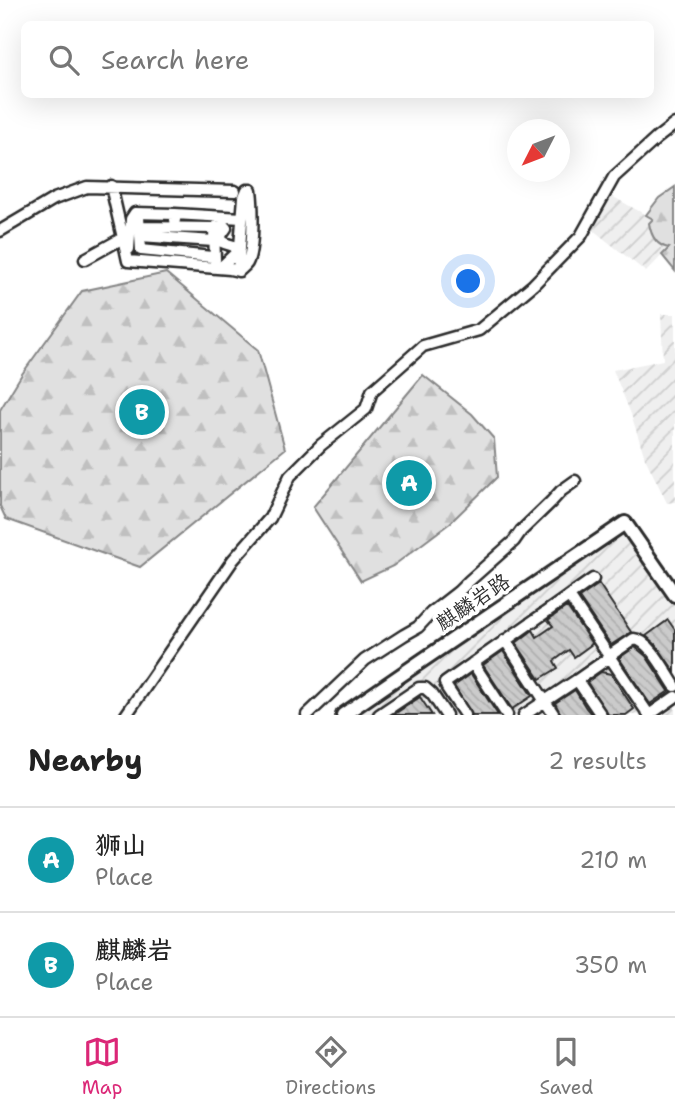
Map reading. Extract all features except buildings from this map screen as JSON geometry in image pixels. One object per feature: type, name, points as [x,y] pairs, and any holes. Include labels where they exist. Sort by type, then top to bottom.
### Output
[{"type":"main road","name":"麒麟岩路","points":[[343,715],[625,523],[675,595]]},
{"type":"street","points":[[126,715],[233,560],[270,518],[290,477],[321,445],[366,409],[372,391],[423,346],[479,330],[533,285],[581,236],[614,177],[675,124]]},
{"type":"street","points":[[0,231],[54,200],[87,187],[235,191]]},
{"type":"street","points":[[110,187],[128,261]]},
{"type":"street","points":[[128,261],[220,268],[238,271],[239,271],[247,263],[250,253],[253,207],[251,190],[247,190],[244,197],[238,271]]},
{"type":"street","points":[[128,261],[131,219],[135,213]]},
{"type":"street","points":[[135,213],[243,218]]},
{"type":"street","points":[[135,213],[139,217],[141,250],[173,253],[199,240],[221,223],[226,228],[222,234],[222,242],[240,249]]},
{"type":"street","points":[[173,253],[175,214]]},
{"type":"street","points":[[140,231],[153,227],[199,240],[214,241]]},
{"type":"street","points":[[153,227],[155,252]]},
{"type":"street","points":[[199,240],[215,260],[214,228]]},
{"type":"street","points":[[85,260],[123,238]]},
{"type":"street","points":[[220,268],[240,249]]},
{"type":"street","points":[[307,715],[365,660],[418,627],[514,541],[521,530],[575,481]]},
{"type":"street","points":[[465,715],[445,683],[593,579]]},
{"type":"street","points":[[569,596],[649,715],[675,697]]},
{"type":"street","points":[[524,715],[634,639],[647,644],[675,687]]},
{"type":"street","points":[[505,640],[554,715]]},
{"type":"street","points":[[472,663],[507,715]]},
{"type":"street","points":[[577,680],[601,715]]},
{"type":"street","points":[[379,715],[419,688],[425,688],[432,694],[446,715]]},
{"type":"shaded area","points":[[610,195],[653,219],[670,247],[646,272],[593,230]]},
{"type":"shaded area","points":[[661,314],[675,314],[675,502],[667,503],[645,458],[613,370],[663,360]]},
{"type":"shaded area","points":[[625,523],[675,595],[675,715],[343,715]]},
{"type":"green space","points":[[675,187],[675,271],[662,255],[669,248],[655,240],[649,223],[653,219],[646,215],[659,198]]},
{"type":"green space","points":[[166,273],[258,350],[285,449],[140,567],[6,519],[0,506],[0,410],[22,374],[82,291]]},
{"type":"green space","points":[[423,375],[472,414],[494,439],[497,477],[450,523],[393,566],[361,581],[313,507]]},
{"type":"place","name":"麒麟岩","points":[[142,412]]},
{"type":"place","name":"狮山","points":[[409,483]]}]
